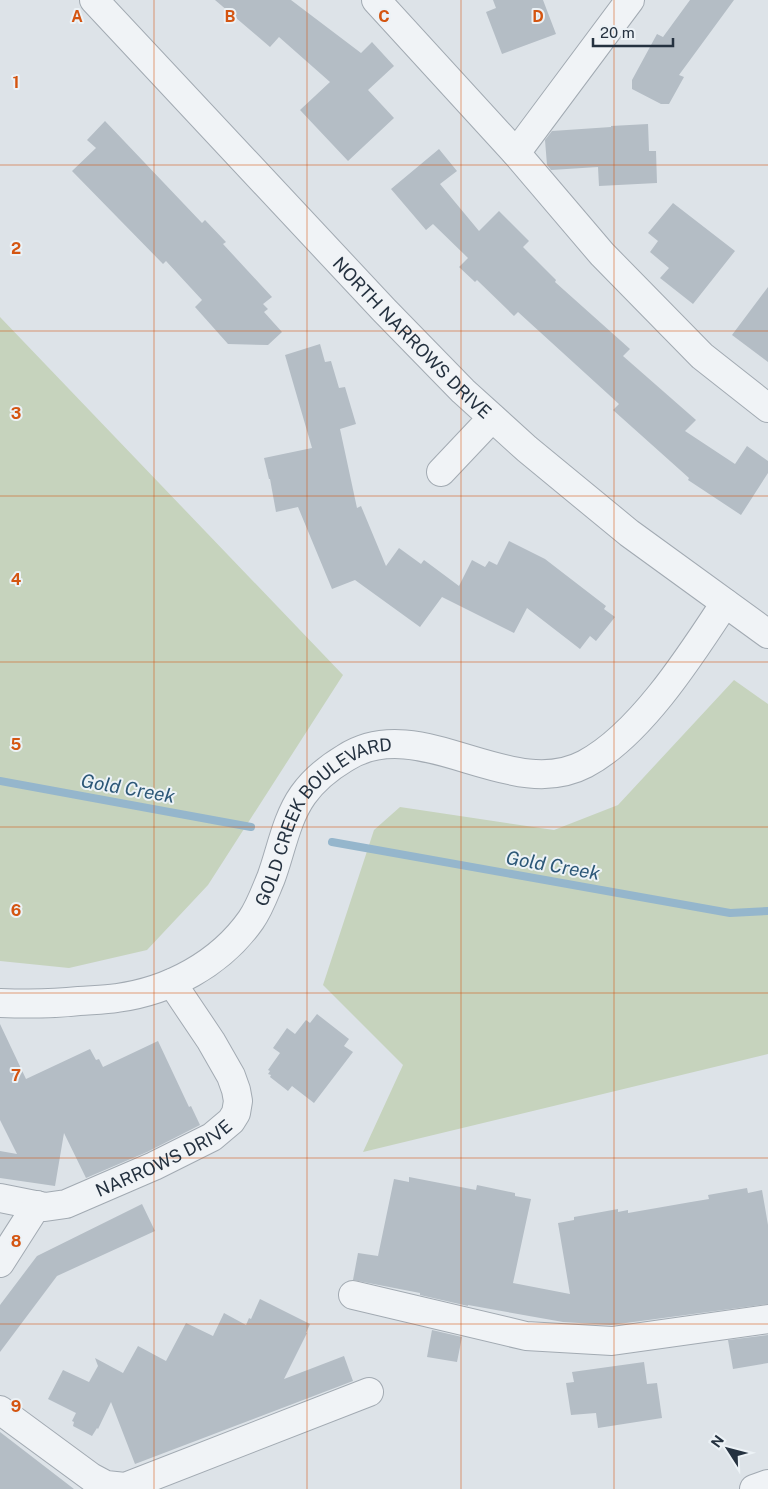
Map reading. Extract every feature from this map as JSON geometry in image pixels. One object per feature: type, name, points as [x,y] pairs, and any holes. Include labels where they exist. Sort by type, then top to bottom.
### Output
[{"type":"street","name":"NORTH NARROWS DRIVE","points":[[94,0],[384,310],[463,391],[527,449],[629,533],[768,634]]},
{"type":"street","points":[[376,0],[516,153],[602,254],[702,356],[768,408]]},
{"type":"street","points":[[516,153],[630,0]]},
{"type":"street","points":[[441,472],[492,418]]},
{"type":"street","name":"GOLD CREEK BOULEVARD","points":[[0,1003],[55,1003],[118,998],[172,983],[214,959],[237,938],[252,918],[268,885],[283,841],[303,796],[320,777],[346,757],[366,748],[387,744],[415,744],[499,768],[528,773],[569,771],[584,765],[611,748],[638,720],[698,646],[725,603]]},
{"type":"street","name":"NARROWS DRIVE","points":[[0,1198],[45,1207],[66,1204],[154,1166],[212,1137],[231,1122],[236,1113],[238,1101],[231,1076],[211,1041],[172,983]]},
{"type":"street","points":[[0,1263],[37,1206]]},
{"type":"street","points":[[353,1295],[526,1336],[612,1341],[768,1319]]},
{"type":"street","points":[[0,1410],[91,1477],[106,1486],[125,1487],[369,1392]]},
{"type":"street","points":[[754,1489],[768,1484]]},
{"type":"green space","points":[[0,317],[343,675],[208,885],[147,950],[69,968],[0,961]]},
{"type":"green space","points":[[734,680],[768,704],[768,1054],[363,1152],[403,1065],[323,985],[374,830],[400,807],[554,830],[618,805]]},
{"type":"building","points":[[215,0],[291,0],[361,53],[372,42],[394,66],[368,90],[394,118],[348,161],[300,110],[330,82],[279,37],[270,47]]},
{"type":"building","points":[[493,0],[543,0],[556,34],[502,54],[486,12],[496,8]]},
{"type":"building","points":[[690,0],[734,0],[679,75],[684,77],[669,104],[661,104],[632,89],[632,80],[657,34],[663,37]]},
{"type":"building","points":[[105,121],[202,223],[205,220],[226,242],[223,244],[272,297],[263,304],[268,309],[264,312],[282,332],[268,345],[228,344],[195,307],[202,300],[166,261],[163,264],[72,171],[96,148],[87,140]]},
{"type":"building","points":[[648,124],[649,151],[656,151],[657,183],[599,186],[598,167],[551,170],[547,165],[545,140],[552,131]]},
{"type":"building","points":[[439,149],[457,171],[440,184],[479,231],[499,211],[529,241],[523,247],[556,280],[555,282],[630,349],[623,356],[696,420],[685,431],[735,464],[747,446],[768,461],[768,473],[741,515],[688,480],[689,478],[613,410],[619,404],[518,312],[514,316],[477,280],[475,282],[459,267],[468,258],[433,224],[426,230],[391,189]]},
{"type":"building","points":[[673,203],[735,251],[693,304],[660,278],[669,268],[650,252],[658,241],[648,233]]},
{"type":"building","points":[[768,287],[768,362],[732,335]]},
{"type":"building","points":[[320,344],[325,362],[331,361],[339,388],[345,387],[356,424],[340,429],[357,508],[361,506],[386,566],[399,548],[421,564],[424,560],[459,586],[472,560],[485,567],[489,561],[497,565],[509,541],[545,559],[606,606],[604,609],[615,617],[596,641],[590,636],[580,649],[527,608],[514,633],[442,597],[420,627],[355,580],[332,589],[298,507],[276,512],[264,458],[312,448],[285,355]]},
{"type":"building","points":[[317,1014],[349,1039],[344,1046],[353,1052],[314,1103],[292,1086],[288,1091],[270,1077],[271,1075],[268,1074],[270,1071],[268,1070],[280,1053],[273,1048],[287,1028],[295,1034],[306,1020],[310,1023]]},
{"type":"building","points":[[0,1024],[26,1079],[90,1049],[96,1060],[99,1059],[103,1067],[158,1041],[189,1107],[191,1106],[200,1125],[147,1152],[86,1178],[64,1133],[55,1186],[0,1178],[0,1151],[17,1154],[0,1120]]},
{"type":"building","points":[[409,1177],[476,1190],[477,1185],[515,1193],[515,1196],[531,1199],[513,1283],[570,1294],[558,1223],[574,1220],[574,1217],[618,1209],[618,1212],[628,1210],[628,1213],[709,1199],[708,1195],[747,1188],[748,1193],[762,1190],[768,1225],[768,1304],[611,1325],[563,1322],[468,1306],[420,1295],[420,1293],[353,1280],[358,1253],[378,1256],[394,1179],[409,1182]]},
{"type":"building","points":[[142,1204],[155,1231],[57,1276],[0,1352],[0,1305],[37,1256]]},
{"type":"building","points":[[260,1299],[310,1324],[284,1379],[344,1356],[353,1381],[135,1464],[111,1402],[98,1429],[92,1436],[73,1426],[74,1422],[72,1421],[76,1413],[48,1399],[63,1370],[89,1382],[98,1366],[95,1358],[123,1373],[138,1346],[166,1361],[186,1323],[213,1336],[224,1313],[246,1325],[249,1318],[251,1319]]},
{"type":"building","points":[[432,1330],[462,1337],[457,1362],[427,1357]]},
{"type":"building","points":[[768,1335],[768,1363],[733,1369],[728,1340]]},
{"type":"building","points":[[644,1362],[647,1384],[657,1383],[662,1418],[598,1428],[596,1413],[571,1415],[566,1383],[574,1382],[572,1372]]},
{"type":"building","points":[[0,1432],[74,1489],[0,1489]]},
{"type":"waterway","name":"Gold Creek","points":[[0,781],[251,827]]},
{"type":"waterway","name":"Gold Creek","points":[[332,842],[730,913],[768,911]]}]
